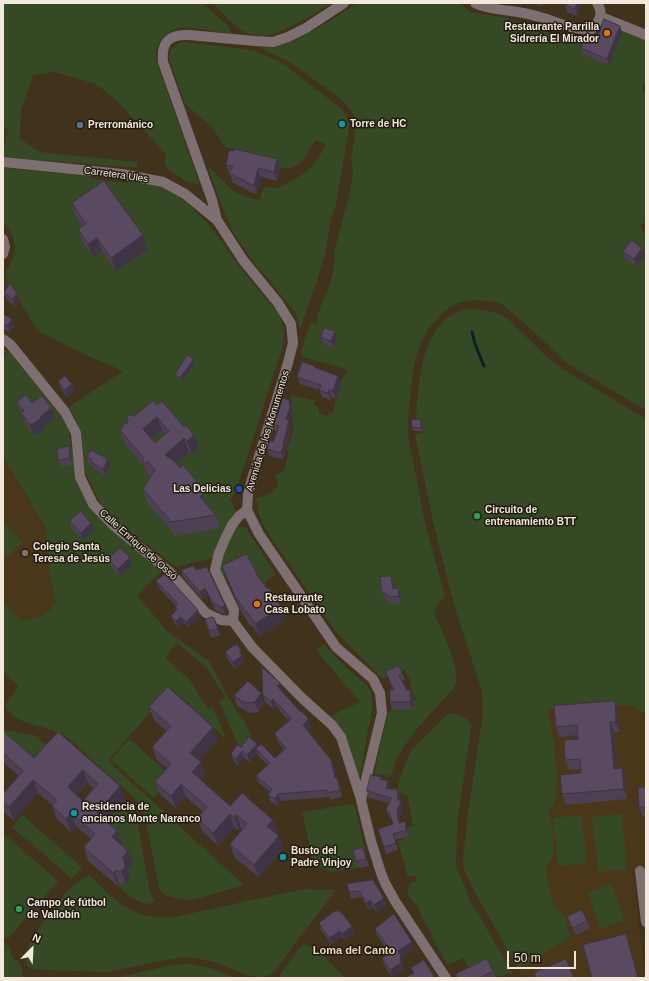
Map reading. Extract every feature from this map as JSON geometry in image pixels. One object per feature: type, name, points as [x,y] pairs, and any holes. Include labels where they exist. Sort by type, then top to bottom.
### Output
[{"type":"street","name":"Avenida de los Monumentos","points":[[344,3],[306,28],[288,37],[273,42],[181,34],[174,36],[168,41],[163,47],[162,54],[163,62],[212,200],[217,220],[242,260],[278,302],[291,324],[294,343],[252,479],[248,495],[248,510],[259,534],[336,647],[373,679],[380,693],[382,713],[361,800],[371,841],[385,883],[395,901],[446,978]]},
{"type":"street","points":[[475,3],[493,9],[533,15],[583,30],[592,29],[601,17],[601,10],[597,3]]},
{"type":"street","points":[[601,17],[646,35]]},
{"type":"street","name":"Carretera Ules","points":[[3,162],[122,174],[163,182],[185,194],[217,220]]},
{"type":"street","points":[[3,239],[5,246],[3,254]]},
{"type":"street","name":"Calle Enrique de Ossó","points":[[3,339],[10,344],[66,412],[76,433],[80,477],[94,504],[114,526],[170,572],[206,613],[221,620],[233,621]]},
{"type":"street","points":[[248,510],[239,516],[232,525],[219,553],[215,570],[234,610],[233,621],[252,647],[302,698],[332,725],[341,737],[361,800]]},
{"type":"street","points":[[640,871],[646,922]]},
{"type":"shaded area","name":"Colegio Santa Teresa de Jesús","points":[[3,456],[46,528],[50,578],[56,604],[44,616],[21,620],[3,601]]},
{"type":"shaded area","points":[[631,705],[641,713],[646,721],[646,870],[633,871],[645,978],[523,978],[518,969],[570,938],[566,918],[553,904],[546,869],[554,853],[548,814],[555,801],[556,759],[548,710]]},
{"type":"green space","points":[[3,3],[202,3],[227,25],[233,34],[181,27],[164,36],[156,51],[156,60],[200,185],[187,182],[169,170],[165,164],[166,154],[115,99],[96,84],[55,72],[33,75],[21,111],[20,139],[39,152],[137,162],[137,168],[3,157],[8,129],[3,126]]},
{"type":"green space","points":[[212,3],[332,3],[284,30],[268,35],[259,35],[251,34],[242,30]]},
{"type":"green space","points":[[357,3],[459,3],[472,13],[508,18],[518,24],[566,37],[588,45],[584,55],[609,65],[624,28],[646,39],[646,80],[642,89],[646,93],[646,222],[640,226],[644,233],[646,232],[646,410],[569,365],[530,328],[503,305],[496,302],[479,300],[454,304],[441,314],[428,329],[421,343],[414,364],[408,418],[408,436],[425,523],[445,596],[434,613],[453,658],[456,683],[453,689],[410,738],[397,758],[391,776],[374,774],[388,713],[392,709],[412,709],[413,700],[416,700],[416,697],[413,697],[409,677],[403,670],[383,679],[334,629],[264,526],[259,514],[256,498],[269,494],[276,489],[277,480],[275,475],[284,471],[288,454],[287,448],[293,431],[291,395],[313,400],[314,405],[318,406],[319,414],[328,416],[330,412],[333,413],[341,382],[347,370],[300,356],[310,323],[317,324],[319,311],[332,277],[334,252],[348,200],[353,174],[351,159],[357,122],[354,115],[344,103],[332,93],[292,64],[256,46],[270,47],[294,41],[330,21]]},
{"type":"green space","points":[[182,42],[256,51],[278,61],[343,110],[348,120],[349,129],[336,204],[331,220],[325,254],[300,329],[296,314],[257,267],[234,234],[224,212],[207,165],[233,191],[247,197],[260,200],[262,191],[265,187],[279,188],[307,172],[320,155],[326,144],[315,140],[305,158],[298,165],[290,168],[281,168],[237,150],[225,147],[212,127],[185,104],[169,59],[171,49]]},
{"type":"green space","points":[[3,168],[89,176],[91,179],[127,183],[130,181],[145,183],[162,188],[176,195],[207,223],[239,266],[280,316],[284,332],[282,349],[236,491],[230,500],[236,511],[223,531],[212,558],[176,567],[116,521],[101,504],[85,471],[81,433],[69,407],[123,371],[77,351],[37,330],[7,283],[6,271],[13,259],[15,246],[14,240],[8,228],[3,223]]},
{"type":"green space","points":[[470,309],[485,310],[499,314],[510,321],[549,359],[566,371],[646,419],[646,711],[641,713],[631,705],[548,710],[556,755],[557,790],[553,806],[548,814],[551,819],[554,853],[546,869],[553,904],[566,918],[570,938],[518,969],[472,887],[465,872],[463,862],[468,812],[483,714],[482,691],[455,608],[433,522],[415,434],[423,433],[423,420],[416,420],[420,376],[423,360],[428,346],[434,333],[443,321],[455,313]]},
{"type":"green space","points":[[3,348],[9,352],[61,416],[69,431],[80,490],[93,510],[107,526],[163,570],[137,595],[167,631],[210,662],[228,698],[244,721],[251,735],[240,750],[219,701],[225,697],[207,668],[177,643],[165,658],[190,680],[208,709],[212,706],[226,739],[171,688],[108,761],[244,885],[192,900],[174,898],[165,895],[159,889],[145,816],[134,797],[67,737],[50,729],[26,723],[7,711],[5,705],[19,686],[3,671],[3,601],[21,620],[44,616],[56,603],[50,578],[46,528],[3,456]]},
{"type":"green space","points":[[3,522],[23,542],[3,561]]},
{"type":"green space","points":[[236,527],[246,527],[276,574],[266,581],[265,594],[252,568],[225,580],[220,569],[221,556]]},
{"type":"green space","points":[[324,644],[333,655],[370,690],[372,699],[371,716],[360,777],[358,777],[346,738],[331,716],[360,702],[316,650]]},
{"type":"green space","points":[[453,713],[466,718],[471,724],[458,816],[456,867],[469,899],[513,973],[496,977],[489,966],[472,974],[463,958],[448,965],[434,942],[417,905],[408,893],[410,883],[417,881],[415,875],[408,877],[398,841],[409,836],[407,828],[413,825],[407,795],[396,791],[405,764],[412,749],[448,714]]},
{"type":"green space","points":[[3,730],[34,735],[47,746],[39,767],[3,736]]},
{"type":"green space","points":[[129,739],[173,777],[154,798],[111,760]]},
{"type":"green space","points":[[125,800],[131,806],[136,815],[150,892],[154,900],[151,904],[137,900],[118,886],[120,884],[126,884],[129,878],[117,851],[122,844],[102,826]]},
{"type":"green space","points":[[352,804],[355,806],[366,855],[356,857],[359,868],[332,872],[314,865],[302,812]]},
{"type":"green space","points":[[622,814],[627,870],[598,872],[592,817]]},
{"type":"green space","points":[[22,815],[82,867],[72,879],[12,827]]},
{"type":"green space","points":[[582,815],[587,863],[558,866],[553,818]]},
{"type":"green space","name":"Campo de fútbol de Vallobín","points":[[3,833],[58,881],[7,940],[3,936]]},
{"type":"green space","points":[[89,875],[117,901],[133,911],[151,917],[170,918],[303,889],[336,890],[277,969],[270,975],[261,977],[249,976],[217,963],[184,957],[107,972],[45,970],[34,969],[28,966],[26,954],[30,943],[43,922],[68,890]]},
{"type":"green space","points":[[612,884],[625,921],[600,929],[588,892]]},
{"type":"green space","points":[[3,942],[9,947],[13,958],[19,962],[23,972],[22,977],[3,977]]},
{"type":"green space","points":[[305,943],[322,955],[345,978],[278,978]]},
{"type":"green space","points":[[190,964],[214,969],[235,978],[117,978],[171,965]]},
{"type":"building","points":[[565,3],[577,3],[575,9],[565,5]]},
{"type":"building","points":[[604,19],[620,26],[607,59],[581,48],[586,36],[596,40]]},
{"type":"building","points":[[235,149],[277,159],[274,172],[258,168],[254,185],[246,183],[246,181],[229,174],[233,166],[226,165],[229,150],[234,151]]},
{"type":"building","points":[[104,181],[143,235],[111,258],[97,238],[88,244],[78,229],[86,224],[72,203]]},
{"type":"building","points":[[631,240],[642,248],[634,259],[623,252]]},
{"type":"building","points":[[10,283],[17,294],[12,299],[4,293]]},
{"type":"building","points":[[3,314],[12,319],[7,326],[3,324]]},
{"type":"building","points":[[324,328],[335,331],[331,341],[321,338]]},
{"type":"building","points":[[188,355],[194,359],[180,378],[175,374]]},
{"type":"building","points":[[302,362],[338,376],[333,391],[329,390],[328,393],[319,390],[321,385],[297,377]]},
{"type":"building","points":[[65,376],[72,384],[65,390],[58,382]]},
{"type":"building","points":[[26,395],[32,403],[42,396],[51,408],[40,417],[41,418],[30,425],[21,413],[24,411],[17,402]]},
{"type":"building","points":[[283,398],[289,400],[290,408],[286,419],[289,420],[284,445],[281,452],[278,452],[267,449],[270,440],[273,442],[279,426],[273,424]]},
{"type":"building","points":[[153,401],[157,405],[162,401],[184,427],[186,425],[194,435],[187,441],[184,438],[165,455],[174,461],[180,468],[183,465],[197,482],[195,484],[203,494],[200,497],[216,515],[171,522],[143,489],[155,470],[148,462],[143,463],[143,457],[120,430],[123,428],[122,426],[128,422],[127,415],[134,416]],"holes":[[[157,417],[169,431],[155,443],[143,429]]]},
{"type":"building","points":[[412,419],[421,420],[421,428],[412,427]]},
{"type":"building","points":[[69,446],[70,458],[58,460],[57,449]]},
{"type":"building","points":[[91,450],[108,459],[103,469],[91,462],[92,460],[87,457]]},
{"type":"building","points":[[81,511],[91,523],[81,533],[70,521]]},
{"type":"building","points":[[120,548],[130,557],[118,569],[108,560]]},
{"type":"building","name":"Restaurante Casa Lobato","points":[[247,554],[260,580],[267,589],[269,588],[281,607],[255,624],[235,596],[222,566]]},
{"type":"building","points":[[194,566],[196,570],[207,567],[225,605],[220,607],[213,603],[205,588],[200,592],[181,570]]},
{"type":"building","points":[[165,574],[198,610],[186,622],[181,617],[176,621],[171,616],[178,609],[175,606],[178,604],[156,581]]},
{"type":"building","points":[[391,576],[393,589],[398,588],[399,596],[389,597],[388,595],[385,595],[384,592],[382,593],[380,577]]},
{"type":"building","points":[[212,617],[214,618],[218,629],[209,631],[205,620]]},
{"type":"building","points":[[237,644],[241,651],[239,652],[242,656],[233,662],[225,652]]},
{"type":"building","points":[[399,666],[402,673],[399,675],[407,690],[410,690],[410,702],[390,702],[390,690],[394,690],[386,671]]},
{"type":"building","points":[[262,667],[280,683],[277,686],[300,712],[301,711],[308,718],[303,725],[331,760],[335,778],[337,778],[340,790],[327,793],[327,790],[278,794],[275,799],[268,795],[272,789],[256,776],[270,763],[256,749],[261,744],[275,758],[286,748],[275,733],[291,718],[273,699],[271,702],[263,695]]},
{"type":"building","points":[[248,681],[261,693],[255,702],[244,702],[234,696]]},
{"type":"building","points":[[168,687],[213,727],[190,753],[201,762],[192,772],[230,806],[242,793],[273,820],[267,826],[279,836],[254,865],[230,844],[247,824],[237,815],[234,818],[230,814],[213,833],[197,818],[207,807],[181,784],[171,796],[155,782],[171,764],[152,747],[171,726],[149,707]]},
{"type":"building","points":[[615,701],[616,722],[610,722],[614,769],[622,768],[624,789],[562,794],[560,775],[581,773],[580,759],[565,760],[564,740],[578,739],[577,725],[556,727],[554,706]]},
{"type":"building","name":"Residencia de ancianos Monte Naranco","points":[[3,731],[34,758],[58,732],[120,786],[97,813],[117,831],[112,837],[128,851],[122,858],[125,860],[124,869],[113,873],[84,847],[95,834],[71,813],[66,819],[52,806],[57,800],[33,780],[9,807],[3,802],[3,794],[23,771],[3,753]],"holes":[[[83,770],[98,784],[83,801],[68,787]]]},
{"type":"building","points":[[249,737],[257,744],[247,755],[242,751],[236,759],[231,754],[237,745],[241,747]]},
{"type":"building","points":[[371,775],[381,777],[380,779],[388,781],[386,789],[397,789],[398,800],[401,801],[397,812],[399,823],[405,821],[406,830],[393,834],[396,843],[384,847],[378,829],[393,824],[389,812],[386,810],[391,798],[367,791]]},
{"type":"building","points":[[646,787],[646,807],[639,807],[638,788]]},
{"type":"building","points":[[363,848],[366,859],[356,861],[353,850]]},
{"type":"building","points":[[373,880],[384,898],[374,905],[370,900],[367,903],[360,891],[349,892],[347,884]]},
{"type":"building","points":[[582,910],[587,921],[573,928],[567,917]]},
{"type":"building","points":[[335,911],[342,913],[352,926],[342,934],[340,931],[329,938],[319,923]]},
{"type":"building","points":[[394,914],[412,942],[398,951],[401,956],[401,963],[390,970],[382,958],[392,952],[375,929]]},
{"type":"building","points":[[626,934],[638,978],[592,978],[583,945]]},
{"type":"building","points":[[487,959],[493,971],[479,978],[458,978],[456,974]]},
{"type":"building","points":[[566,959],[574,978],[537,978],[534,973]]},
{"type":"building","points":[[424,960],[434,976],[431,978],[405,978],[414,973],[411,968]]},
{"type":"waterway","points":[[472,332],[484,366]]},
{"type":"place","name":"Restaurante Parrilla Sidrería El Mirador","points":[[607,33]]},
{"type":"place","name":"Torre de HC","points":[[342,124]]},
{"type":"place","name":"Prerrománico","points":[[80,125]]},
{"type":"place","name":"Las Delicias","points":[[239,489]]},
{"type":"place","name":"Circuito de entrenamiento BTT","points":[[477,516]]},
{"type":"place","name":"Colegio Santa Teresa de Jesús","points":[[25,553]]},
{"type":"place","name":"Restaurante Casa Lobato","points":[[257,604]]},
{"type":"place","name":"Residencia de ancianos Monte Naranco","points":[[74,813]]},
{"type":"place","name":"Busto del Padre Vinjoy","points":[[283,857]]},
{"type":"place","name":"Campo de fútbol de Vallobín","points":[[19,909]]},
{"type":"district","name":"Loma del Canto","points":[[354,951]]}]
